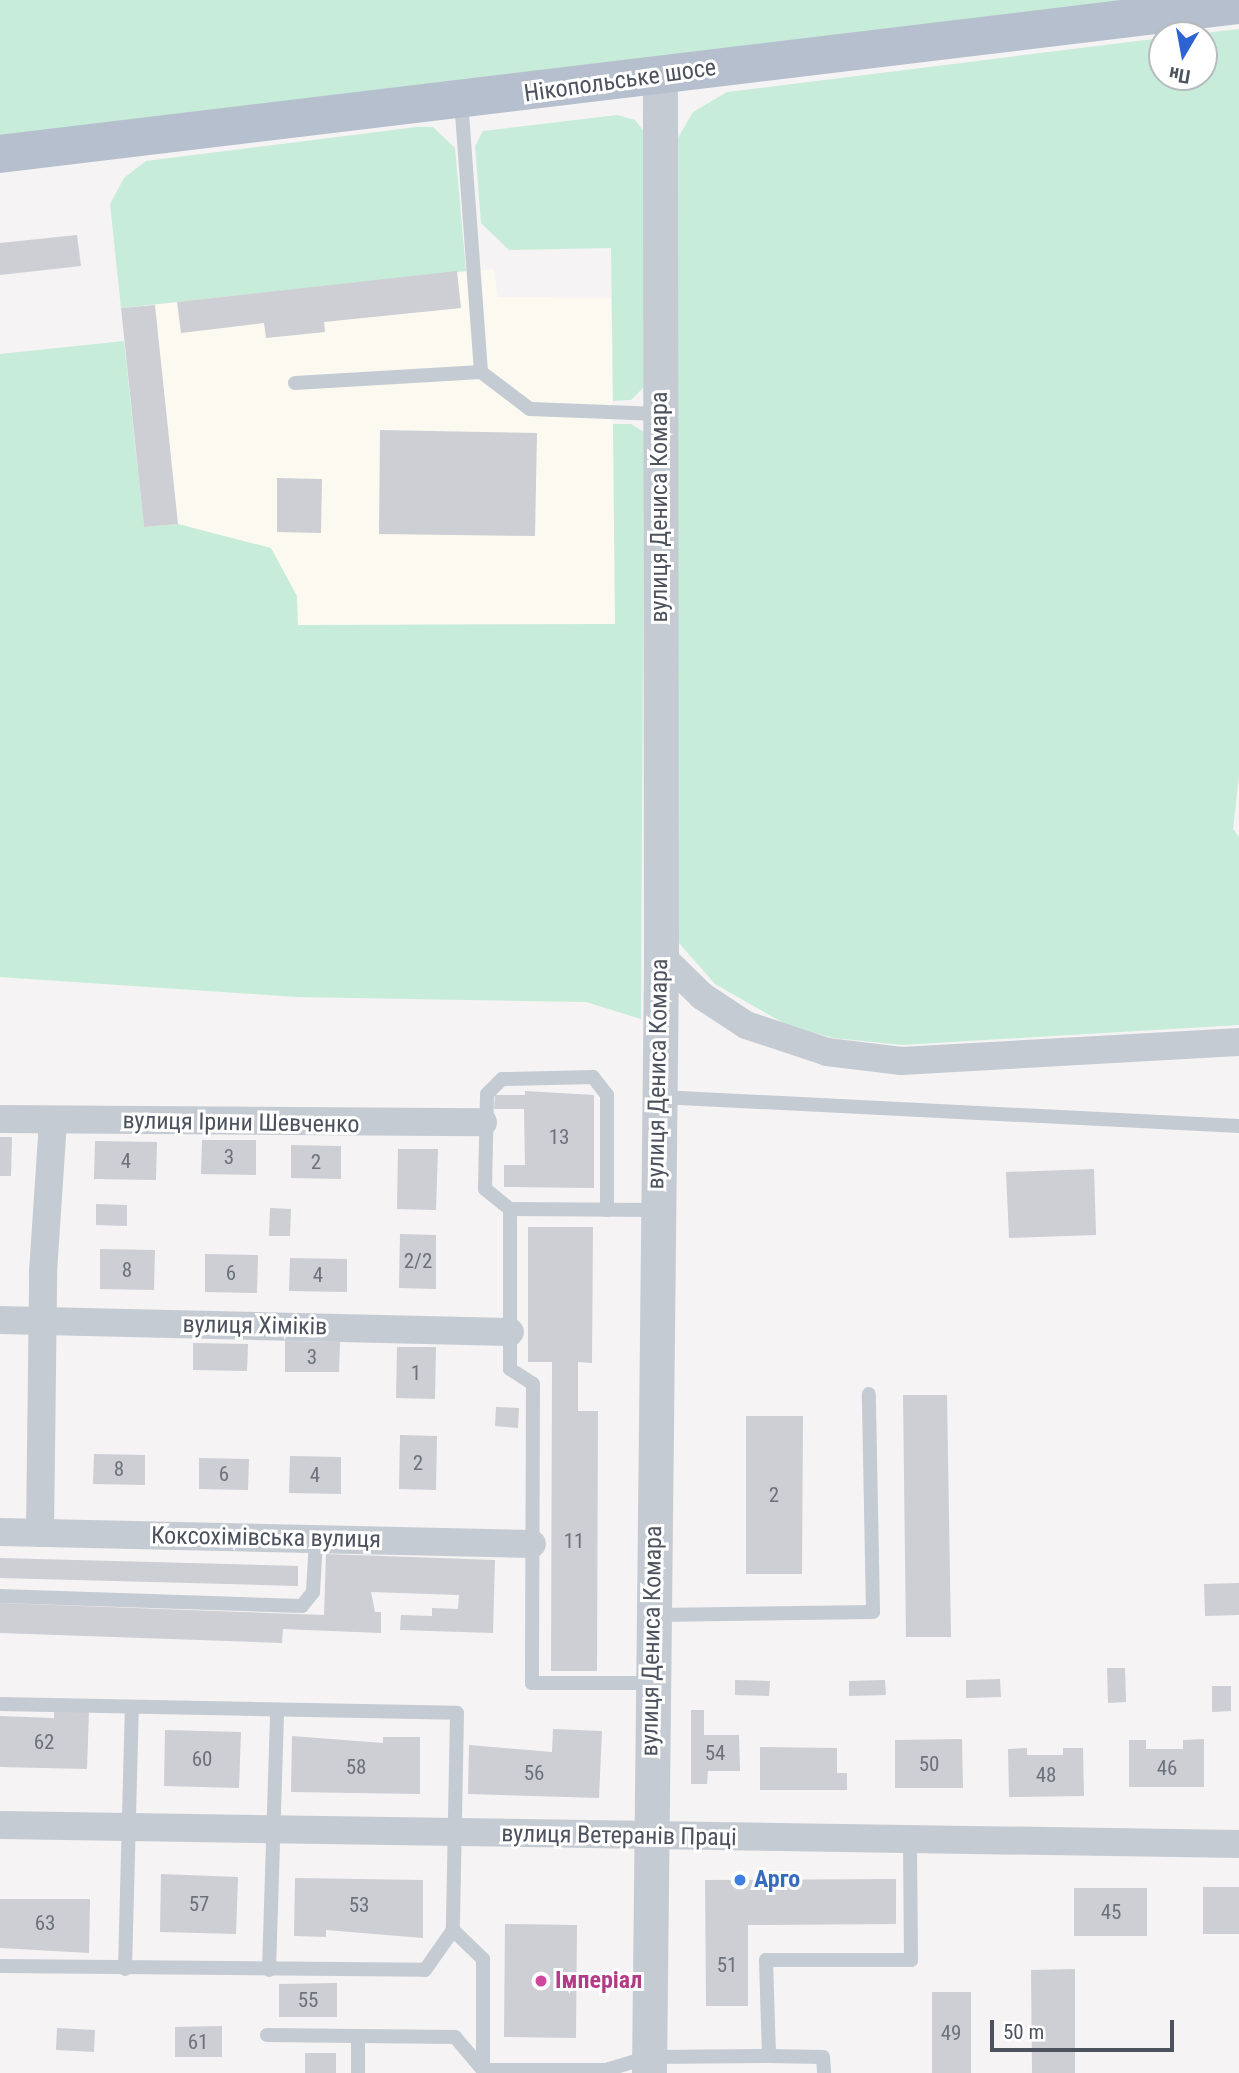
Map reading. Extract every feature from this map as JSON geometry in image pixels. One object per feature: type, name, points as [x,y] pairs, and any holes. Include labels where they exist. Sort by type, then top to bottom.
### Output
[{"type":"main road","name":"Нікопольське шосе","points":[[0,154],[461,102],[660,75],[1239,5]]},
{"type":"street","name":"вулиця Дениса Комара","points":[[649,2065],[656,1097],[661,956],[660,75]]},
{"type":"street","points":[[661,956],[702,996],[746,1025],[827,1052],[901,1061],[1239,1042]]},
{"type":"street","name":"вулиця Ірини Шевченко","points":[[0,1119],[483,1122]]},
{"type":"street","points":[[40,1533],[43,1321],[53,1120]]},
{"type":"street","name":"вулиця Хіміків","points":[[0,1320],[510,1332]]},
{"type":"street","name":"Коксохімівська вулиця","points":[[0,1532],[532,1544]]},
{"type":"street","name":"вулиця Ветеранів Праці","points":[[0,1825],[1239,1844]]},
{"type":"lane","points":[[461,102],[481,372]]},
{"type":"lane","points":[[295,383],[481,372],[530,409],[660,414]]},
{"type":"lane","points":[[607,1210],[607,1095],[593,1077],[502,1079],[487,1094],[483,1122],[485,1189],[510,1209],[607,1210],[655,1210]]},
{"type":"lane","points":[[656,1097],[1239,1126]]},
{"type":"lane","points":[[510,1209],[510,1369],[533,1384],[532,1683],[652,1683]]},
{"type":"lane","points":[[653,1615],[873,1612],[869,1394]]},
{"type":"lane","points":[[0,1596],[302,1606],[313,1592],[316,1540]]},
{"type":"lane","points":[[0,1704],[277,1712],[457,1713],[458,1833],[453,1930],[425,1970],[0,1966]]},
{"type":"lane","points":[[125,1969],[132,1708]]},
{"type":"lane","points":[[269,1970],[277,1712]]},
{"type":"lane","points":[[769,2056],[766,1960],[911,1960],[910,1840]]},
{"type":"lane","points":[[453,1930],[483,1959],[482,2070]]},
{"type":"lane","points":[[267,2035],[455,2037],[482,2070]]},
{"type":"lane","points":[[358,2036],[358,2073]]},
{"type":"lane","points":[[482,2070],[606,2070],[769,2056],[823,2057],[824,2073]]},
{"type":"shaded area","points":[[494,269],[498,297],[611,298],[616,693],[299,683],[144,527],[121,308]]},
{"type":"green space","points":[[0,0],[1154,0],[0,136]]},
{"type":"green space","points":[[1239,29],[1239,775],[1233,829],[1239,837],[1239,1025],[902,1045],[833,1038],[787,1025],[715,984],[679,943],[675,143],[693,112],[727,92],[1148,40],[1148,91],[1218,91],[1218,32]]},
{"type":"green space","points":[[617,115],[635,120],[648,137],[649,382],[631,400],[613,401],[611,248],[509,250],[481,223],[475,146],[483,131]]},
{"type":"green space","points":[[433,127],[455,148],[466,271],[121,308],[110,204],[124,178],[146,161]]},
{"type":"green space","points":[[124,341],[144,527],[178,524],[271,548],[297,596],[298,625],[615,624],[613,424],[631,424],[644,432],[641,1019],[586,1002],[297,997],[0,977],[0,354]]},
{"type":"building","points":[[77,235],[81,266],[0,275],[0,243]]},
{"type":"building","points":[[457,271],[461,308],[324,322],[325,332],[266,338],[264,323],[181,333],[177,302]]},
{"type":"building","points":[[155,305],[178,524],[144,527],[121,308]]},
{"type":"building","points":[[380,430],[537,433],[535,536],[379,534]]},
{"type":"building","points":[[277,478],[322,479],[321,533],[277,532]]},
{"type":"building","points":[[525,1091],[594,1095],[594,1188],[504,1187],[504,1165],[525,1165],[524,1109],[494,1109],[495,1095],[525,1095]]},
{"type":"building","points":[[0,1137],[12,1137],[11,1176],[0,1176]]},
{"type":"building","points":[[202,1140],[256,1140],[256,1175],[201,1174]]},
{"type":"building","points":[[95,1141],[157,1142],[156,1180],[94,1179]]},
{"type":"building","points":[[291,1145],[341,1146],[341,1179],[291,1178]]},
{"type":"building","points":[[398,1149],[438,1149],[436,1210],[397,1209]]},
{"type":"building","points":[[1094,1169],[1096,1235],[1009,1238],[1006,1172]]},
{"type":"building","points":[[96,1204],[127,1205],[127,1226],[96,1225]]},
{"type":"building","points":[[270,1208],[291,1209],[290,1236],[269,1236]]},
{"type":"building","points":[[528,1227],[593,1227],[592,1363],[578,1362],[578,1411],[598,1411],[597,1671],[551,1671],[552,1362],[528,1362]]},
{"type":"building","points":[[400,1234],[436,1235],[436,1289],[399,1288]]},
{"type":"building","points":[[100,1249],[155,1250],[154,1290],[100,1289]]},
{"type":"building","points":[[205,1254],[258,1255],[257,1293],[205,1292]]},
{"type":"building","points":[[290,1258],[347,1259],[347,1292],[289,1291]]},
{"type":"building","points":[[285,1341],[340,1342],[339,1372],[285,1372]]},
{"type":"building","points":[[193,1343],[248,1344],[247,1371],[193,1370]]},
{"type":"building","points":[[397,1347],[436,1347],[435,1399],[396,1398]]},
{"type":"building","points":[[903,1395],[947,1395],[951,1637],[906,1637]]},
{"type":"building","points":[[496,1407],[519,1408],[518,1428],[495,1426]]},
{"type":"building","points":[[746,1416],[803,1416],[802,1574],[746,1574]]},
{"type":"building","points":[[400,1435],[437,1436],[436,1490],[399,1489]]},
{"type":"building","points":[[94,1454],[145,1455],[145,1485],[93,1484]]},
{"type":"building","points":[[290,1456],[341,1457],[341,1494],[289,1493]]},
{"type":"building","points":[[199,1458],[249,1459],[248,1490],[199,1489]]},
{"type":"building","points":[[326,1554],[495,1560],[493,1633],[400,1630],[401,1615],[432,1616],[432,1608],[458,1609],[459,1595],[371,1592],[375,1612],[381,1612],[381,1633],[283,1629],[282,1643],[0,1633],[0,1603],[324,1615]]},
{"type":"building","points":[[0,1558],[298,1566],[298,1586],[0,1578]]},
{"type":"building","points":[[1239,1583],[1239,1615],[1205,1616],[1204,1584]]},
{"type":"building","points":[[1107,1668],[1125,1668],[1126,1702],[1108,1703]]},
{"type":"building","points":[[1000,1679],[1001,1697],[966,1698],[966,1680]]},
{"type":"building","points":[[735,1680],[770,1681],[769,1696],[735,1695]]},
{"type":"building","points":[[885,1680],[886,1695],[849,1696],[849,1681]]},
{"type":"building","points":[[1212,1686],[1231,1686],[1231,1711],[1212,1712]]},
{"type":"building","points":[[691,1710],[704,1710],[704,1735],[739,1735],[740,1771],[708,1771],[707,1784],[691,1784]]},
{"type":"building","points":[[54,1711],[89,1711],[87,1769],[0,1767],[0,1716],[54,1718]]},
{"type":"building","points":[[553,1729],[602,1731],[599,1798],[468,1794],[469,1745],[552,1752]]},
{"type":"building","points":[[165,1730],[241,1732],[239,1788],[164,1786]]},
{"type":"building","points":[[292,1736],[383,1743],[383,1737],[420,1737],[420,1794],[291,1792]]},
{"type":"building","points":[[962,1739],[963,1788],[895,1788],[895,1740]]},
{"type":"building","points":[[1204,1739],[1204,1787],[1129,1787],[1129,1740],[1146,1740],[1146,1749],[1183,1749],[1183,1740]]},
{"type":"building","points":[[760,1747],[837,1748],[837,1773],[847,1773],[847,1790],[760,1790]]},
{"type":"building","points":[[1027,1748],[1027,1755],[1063,1755],[1063,1748],[1083,1748],[1084,1796],[1009,1797],[1008,1749]]},
{"type":"building","points":[[161,1874],[238,1877],[236,1934],[160,1932]]},
{"type":"building","points":[[295,1878],[423,1880],[423,1938],[326,1930],[326,1937],[294,1936]]},
{"type":"building","points":[[896,1879],[896,1924],[748,1925],[748,2006],[706,2006],[705,1880]]},
{"type":"building","points":[[1203,1887],[1239,1887],[1239,1934],[1203,1934]]},
{"type":"building","points":[[1074,1888],[1147,1888],[1147,1936],[1074,1936]]},
{"type":"building","points":[[0,1899],[90,1899],[89,1953],[0,1948]]},
{"type":"building","name":"Імперіал","points":[[505,1924],[577,1925],[576,2038],[504,2037]]},
{"type":"building","points":[[1075,1969],[1075,2073],[1032,2073],[1031,1970]]},
{"type":"building","points":[[337,1983],[337,2017],[279,2017],[279,1984]]},
{"type":"building","points":[[932,1992],[971,1992],[971,2073],[932,2073]]},
{"type":"building","points":[[222,2026],[222,2057],[175,2057],[175,2027]]},
{"type":"building","points":[[57,2028],[95,2030],[94,2052],[56,2050]]},
{"type":"building","points":[[305,2053],[336,2053],[336,2073],[305,2073]]},
{"type":"place","name":"Арго","points":[[740,1880]]},
{"type":"place","name":"Імперіал","points":[[541,1981]]}]
